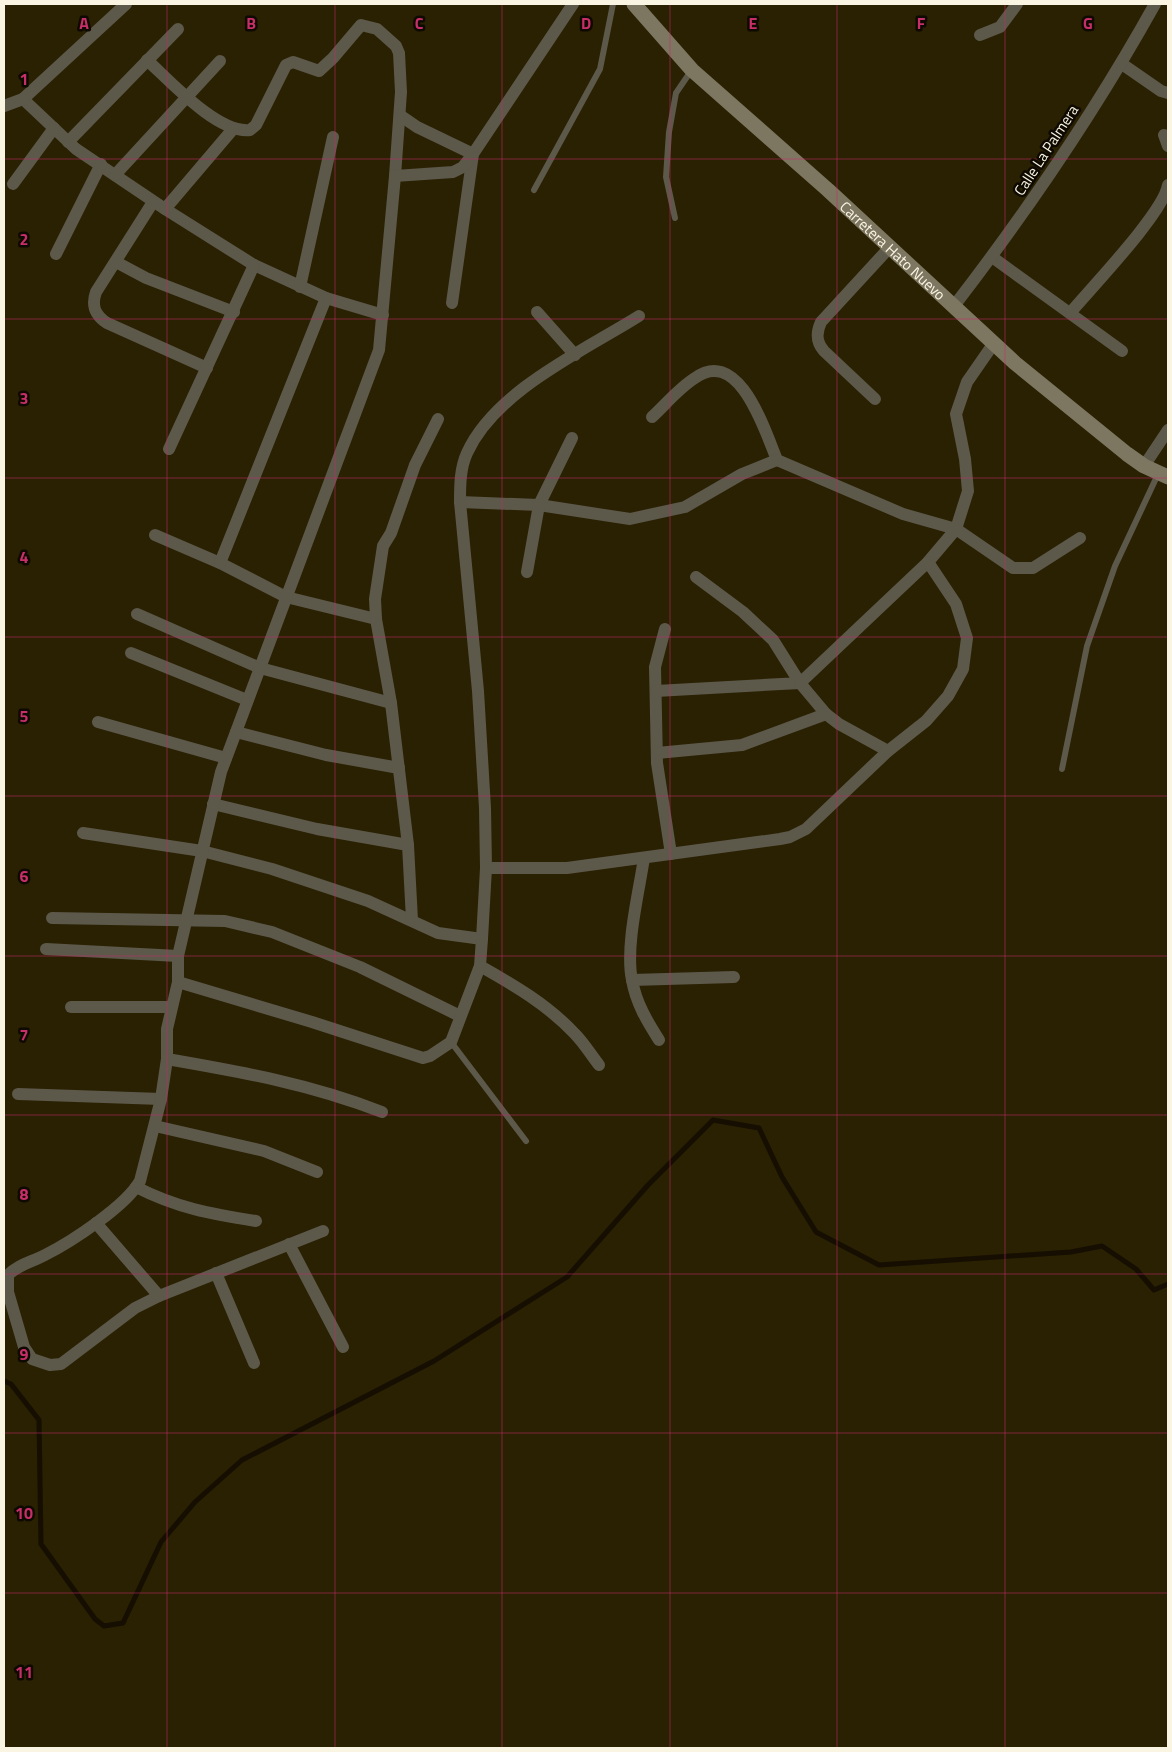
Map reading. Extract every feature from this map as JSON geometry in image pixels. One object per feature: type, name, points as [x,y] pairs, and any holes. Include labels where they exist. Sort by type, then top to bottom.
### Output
[{"type":"main road","name":"Carretera Hato Nuevo","points":[[634,4],[692,70],[994,343],[1119,448],[1144,466],[1163,475]]},
{"type":"street","points":[[4,106],[23,99],[126,4]]},
{"type":"street","points":[[395,176],[453,172],[463,167],[573,4]]},
{"type":"street","points":[[980,35],[1000,26],[1017,4]]},
{"type":"street","name":"Calle La Palmera","points":[[954,306],[1025,213],[1122,64],[1155,4]]},
{"type":"street","points":[[147,60],[218,121],[233,129],[246,131],[255,127],[286,65],[293,62],[319,71],[333,58],[361,25],[377,29],[390,38],[399,53],[401,116],[379,350],[226,758],[213,804],[178,956],[178,982],[167,1029],[166,1059],[161,1098],[155,1126],[136,1187],[96,1223],[45,1256],[17,1267],[8,1276],[8,1292],[24,1347],[32,1359],[41,1364],[60,1364],[135,1308],[159,1296],[323,1231]]},
{"type":"street","points":[[68,142],[178,29]]},
{"type":"street","points":[[115,175],[220,61]]},
{"type":"street","points":[[1122,64],[1161,91],[1168,93]]},
{"type":"street","points":[[23,99],[68,142],[154,202],[254,265],[326,298],[382,315]]},
{"type":"street","points":[[401,116],[417,127],[473,154]]},
{"type":"street","points":[[13,184],[54,128]]},
{"type":"street","points":[[165,209],[233,129]]},
{"type":"street","points":[[300,286],[333,137]]},
{"type":"street","points":[[452,303],[473,154]]},
{"type":"street","points":[[56,254],[101,164]]},
{"type":"street","points":[[1071,312],[1148,221],[1168,191]]},
{"type":"street","points":[[154,202],[94,300],[95,312],[100,318],[131,335],[207,368]]},
{"type":"street","points":[[875,399],[819,346],[817,330],[820,322],[890,247]]},
{"type":"street","points":[[992,257],[1071,312],[1122,351]]},
{"type":"street","points":[[116,262],[146,278],[234,312]]},
{"type":"street","points":[[169,449],[234,312],[254,265]]},
{"type":"street","points":[[220,563],[326,298]]},
{"type":"street","points":[[537,312],[575,355]]},
{"type":"street","points":[[178,982],[423,1058],[430,1056],[451,1042],[480,966],[486,868],[485,808],[478,690],[460,502],[460,482],[467,454],[487,420],[516,392],[639,316]]},
{"type":"street","points":[[656,691],[800,683],[928,562],[956,529],[968,491],[966,459],[956,414],[967,382],[994,343]]},
{"type":"street","points":[[652,417],[695,377],[708,371],[723,372],[734,377],[742,387],[753,406],[777,460],[903,514],[956,529],[1013,568],[1033,568],[1080,538]]},
{"type":"street","points":[[412,920],[408,845],[391,703],[376,619],[375,599],[383,546],[391,533],[415,465],[438,419]]},
{"type":"street","points":[[1144,466],[1168,430]]},
{"type":"street","points":[[526,572],[539,505],[572,438]]},
{"type":"street","points":[[460,502],[539,505],[630,519],[685,507],[742,474],[777,460]]},
{"type":"street","points":[[155,535],[220,563],[286,597],[376,619]]},
{"type":"street","points":[[486,868],[567,868],[790,837],[806,829],[888,751],[926,721],[948,696],[963,669],[967,638],[956,604],[928,562]]},
{"type":"street","points":[[696,577],[743,612],[772,640],[800,683],[826,714],[839,724],[888,751]]},
{"type":"street","points":[[137,614],[260,668],[391,703]]},
{"type":"street","points":[[665,629],[656,667],[657,753],[671,854]]},
{"type":"street","points":[[131,653],[247,700]]},
{"type":"street","points":[[657,753],[742,745],[826,714]]},
{"type":"street","points":[[98,722],[226,758]]},
{"type":"street","points":[[236,732],[326,755],[399,768]]},
{"type":"street","points":[[213,804],[317,829],[408,845]]},
{"type":"street","points":[[83,832],[202,851],[281,872],[368,901],[438,932],[482,939]]},
{"type":"street","points":[[644,858],[631,950],[632,980],[643,1015],[659,1040]]},
{"type":"street","points":[[52,918],[225,921],[272,932],[360,967],[460,1016]]},
{"type":"street","points":[[46,949],[178,956]]},
{"type":"street","points":[[480,966],[526,992],[549,1011],[576,1034],[599,1065]]},
{"type":"street","points":[[632,980],[734,976]]},
{"type":"street","points":[[71,1007],[171,1007]]},
{"type":"street","points":[[166,1059],[275,1078],[337,1094],[382,1112]]},
{"type":"street","points":[[18,1094],[161,1098]]},
{"type":"street","points":[[155,1126],[264,1151],[317,1172]]},
{"type":"street","points":[[136,1187],[194,1211],[256,1221]]},
{"type":"street","points":[[96,1223],[159,1296]]},
{"type":"street","points":[[289,1244],[343,1347]]},
{"type":"street","points":[[216,1273],[254,1364]]},
{"type":"lane","points":[[534,190],[600,69],[613,4]]},
{"type":"lane","points":[[675,218],[666,177],[669,132],[676,93],[692,70]]},
{"type":"lane","points":[[1062,769],[1087,646],[1115,566],[1163,475]]},
{"type":"lane","points":[[451,1042],[526,1141]]},
{"type":"waterway","points":[[4,1381],[11,1384],[39,1420],[41,1544],[95,1619],[104,1626],[123,1623],[161,1542],[195,1502],[242,1460],[434,1361],[567,1277],[648,1185],[713,1120],[759,1128],[782,1177],[816,1232],[879,1265],[1071,1252],[1102,1246],[1136,1269],[1154,1290],[1168,1284]]}]
